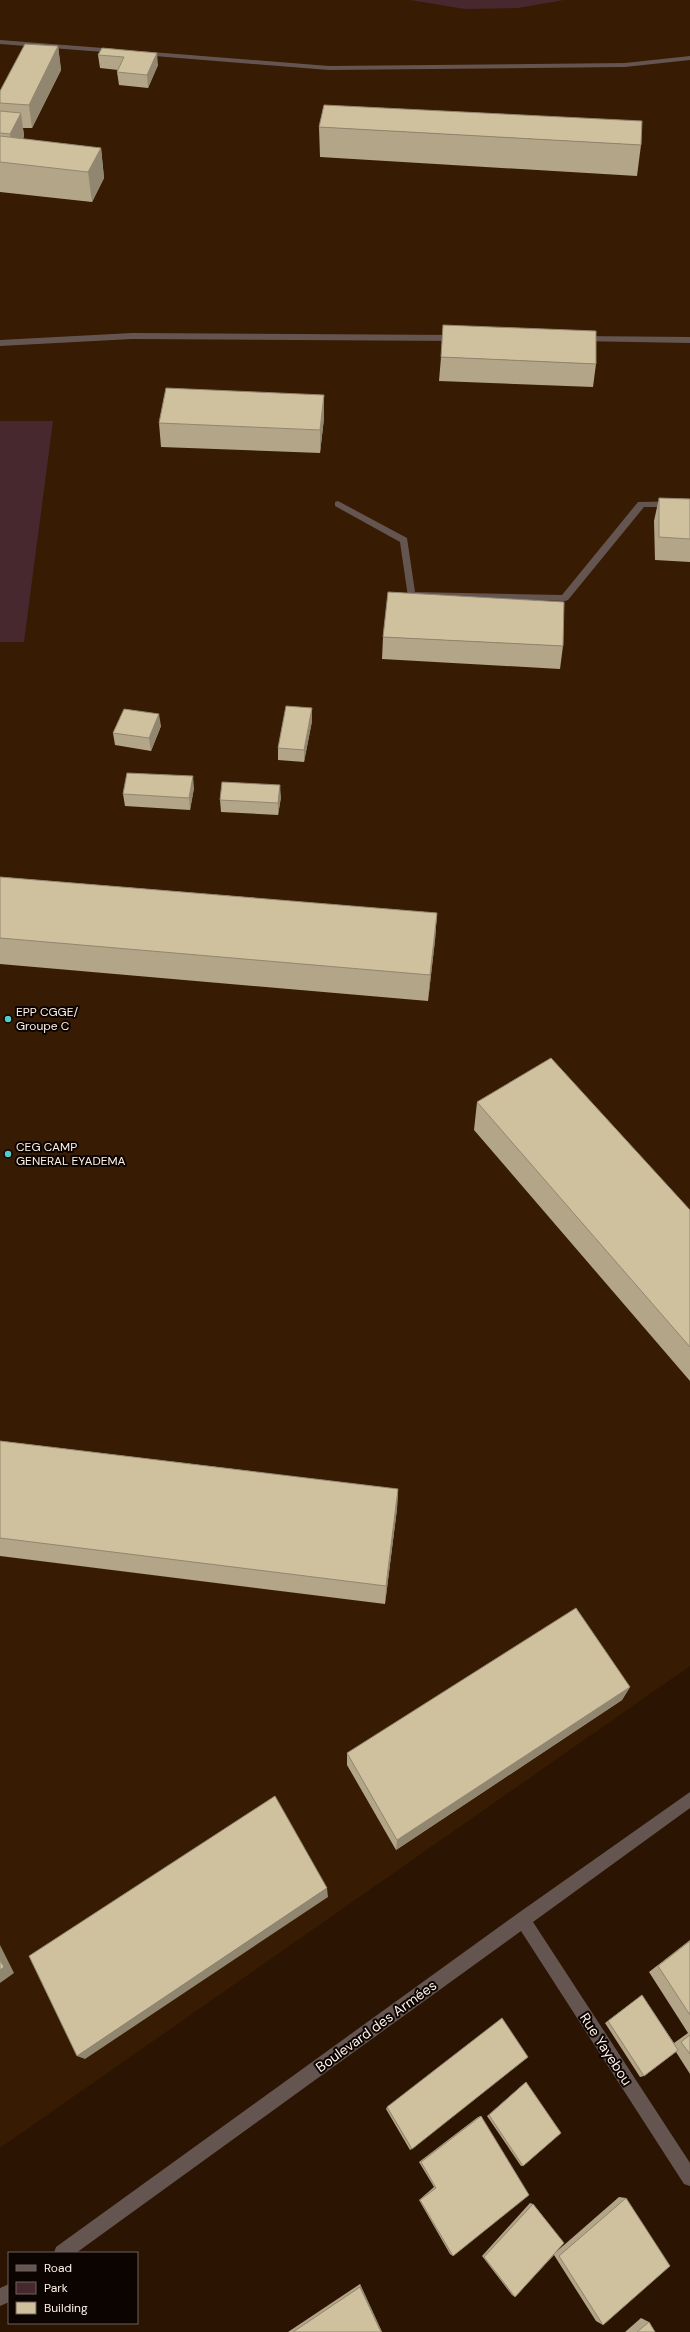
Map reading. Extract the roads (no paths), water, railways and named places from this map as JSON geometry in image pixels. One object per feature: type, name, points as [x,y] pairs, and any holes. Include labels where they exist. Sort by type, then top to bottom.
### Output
[{"type":"street","points":[[0,42],[329,68],[625,65],[690,58]]},
{"type":"street","points":[[0,344],[132,336],[467,338]]},
{"type":"street","points":[[570,339],[690,340]]},
{"type":"street","points":[[338,504],[404,540],[411,595],[566,598],[641,504],[690,504]]},
{"type":"street","name":"Boulevard des Armées","points":[[63,2252],[690,1799]]},
{"type":"street","name":"Rue Yayebou","points":[[522,1919],[690,2178]]},
{"type":"place","name":"EPP CGGE/ Groupe C","points":[[8,1019]]},
{"type":"place","name":"CEG CAMP GENERAL EYADEMA","points":[[8,1154]]}]
